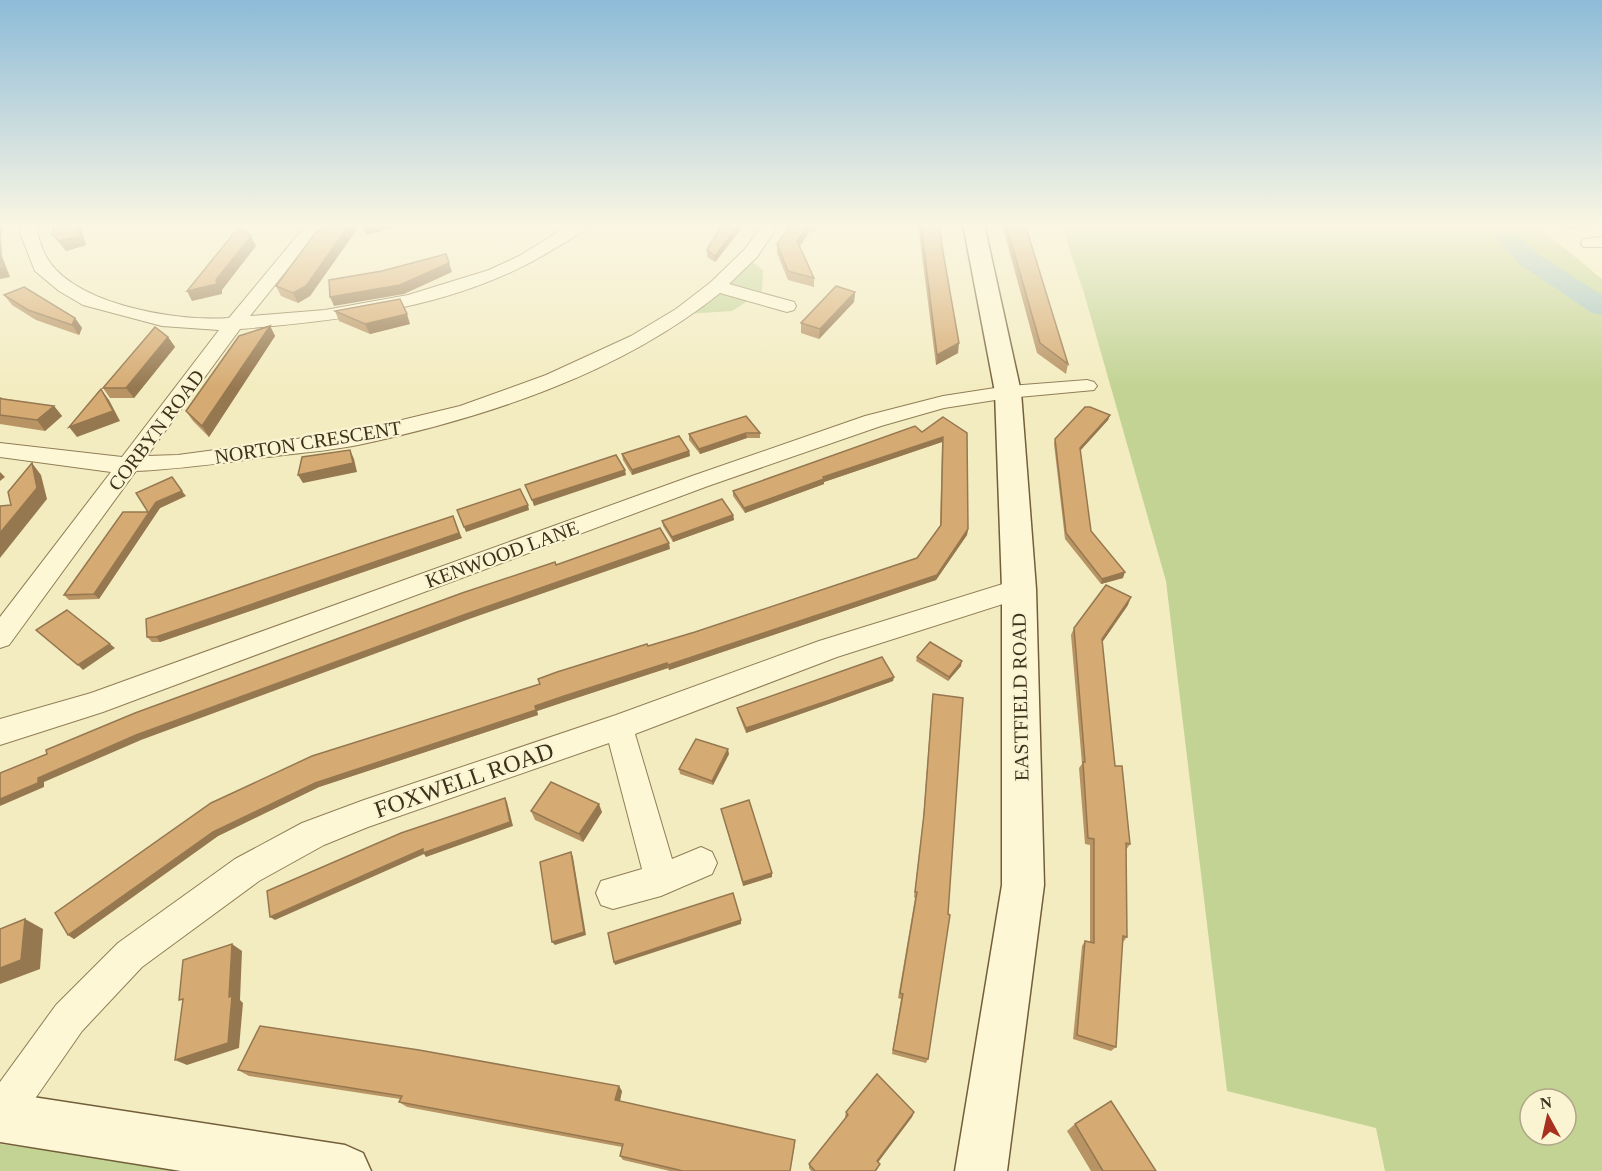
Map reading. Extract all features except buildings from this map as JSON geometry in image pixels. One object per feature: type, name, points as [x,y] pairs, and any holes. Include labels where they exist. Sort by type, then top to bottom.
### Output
[{"type":"street","points":[[55,279],[89,301],[162,320],[224,325],[325,316],[413,299],[480,279]]},
{"type":"street","name":"CORBYN ROAD","points":[[0,637],[224,325],[265,279]]},
{"type":"street","name":"NORTON CRESCENT","points":[[0,450],[123,464],[178,462],[356,438],[466,411],[553,379],[638,340],[683,313],[725,279]]},
{"type":"street","name":"EASTFIELD ROAD","points":[[981,1171],[1023,885],[1019,589],[1008,392],[984,279]]},
{"type":"street","points":[[717,286],[787,306]]},
{"type":"street","name":"KENWOOD LANE","points":[[0,732],[124,693],[699,481],[873,421],[943,402],[1008,392],[1087,386]]},
{"type":"street","name":"CORBYN ROAD","points":[[0,610],[123,464]]},
{"type":"street","name":"FOXWELL ROAD","points":[[0,1116],[69,1018],[130,956],[247,870],[313,834],[353,818],[619,727],[829,649],[1019,589]]},
{"type":"street","points":[[619,727],[661,880]]},
{"type":"street","points":[[613,893],[661,880],[701,862]]},
{"type":"street","points":[[0,1116],[345,1171]]},
{"type":"green space","points":[[725,279],[763,279],[762,292],[732,311],[686,314]]},
{"type":"green space","points":[[1079,279],[1602,279],[1602,1171],[1385,1171],[1376,1128],[1227,1091],[1166,581]]},
{"type":"green space","points":[[0,1144],[173,1166],[198,1171],[0,1171]]},
{"type":"waterway","points":[[1559,279],[1602,307]]}]
